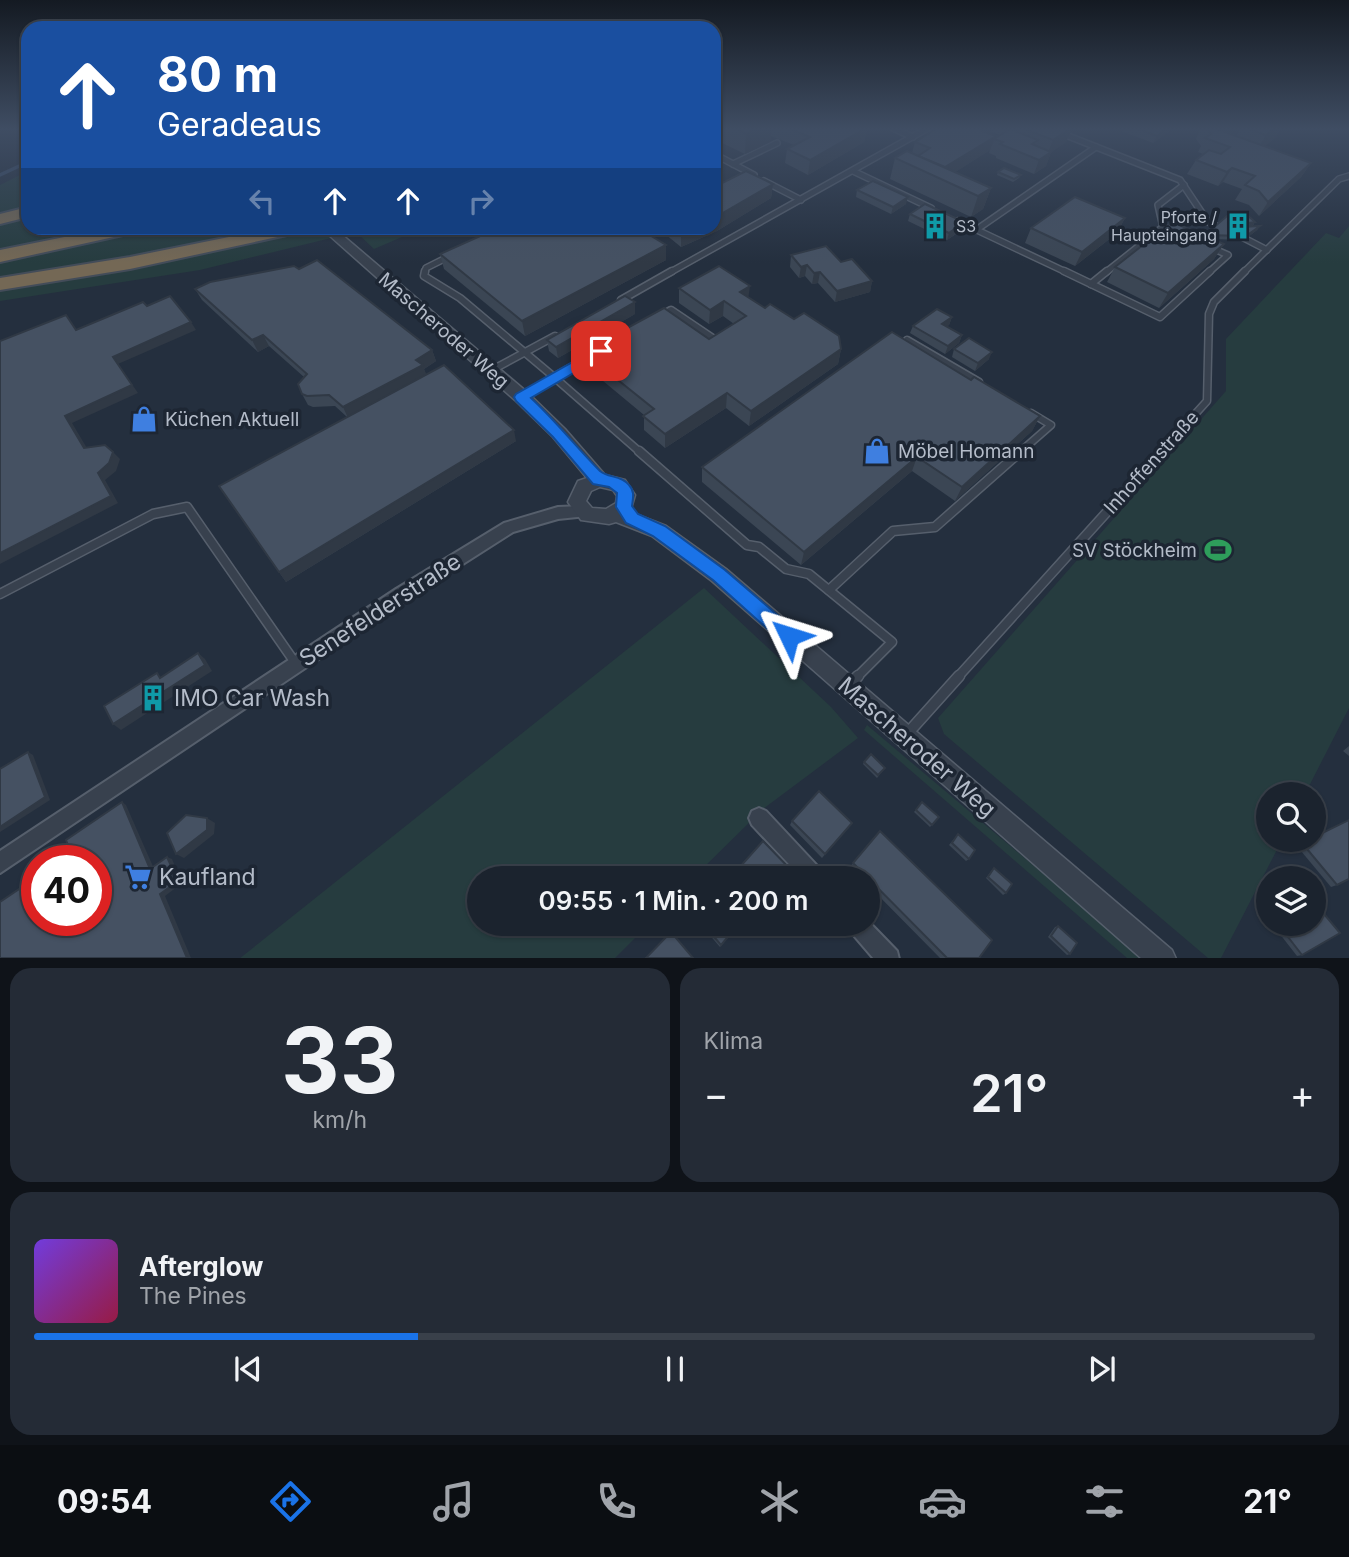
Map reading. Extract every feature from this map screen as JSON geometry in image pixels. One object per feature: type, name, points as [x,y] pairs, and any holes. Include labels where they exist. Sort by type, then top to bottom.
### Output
[{"type":"highway","points":[[0,219],[21,214]]},
{"type":"highway","points":[[0,244],[44,235]]},
{"type":"highway","points":[[0,256],[99,235]]},
{"type":"highway","points":[[0,284],[130,263],[263,235]]},
{"type":"street","name":"Mascheroder Weg","points":[[335,235],[522,397],[559,433],[591,477]]},
{"type":"street","points":[[591,477],[619,485],[626,495],[624,513],[594,518],[580,504],[591,477]]},
{"type":"street","name":"Senefelderstraße","points":[[0,863],[296,665],[509,527],[580,504]]},
{"type":"street","name":"Mascheroder Weg","points":[[624,513],[659,531],[719,575],[1163,958]]},
{"type":"street","points":[[759,818],[804,866]]},
{"type":"street","points":[[868,936],[889,958]]},
{"type":"lane","points":[[749,173],[801,200]]},
{"type":"lane","points":[[620,300],[850,173]]},
{"type":"lane","points":[[857,173],[933,209]]},
{"type":"lane","points":[[976,230],[1059,173]]},
{"type":"lane","points":[[1161,173],[1180,180],[1212,231],[1224,235]]},
{"type":"lane","name":"Inhoffenstraße","points":[[905,738],[1207,401],[1211,371],[1206,327],[1208,313],[1214,302],[1339,179],[1349,176]]},
{"type":"lane","points":[[1163,227],[1158,205],[1184,185]]},
{"type":"lane","points":[[955,219],[1160,317],[1228,255],[1206,246]]},
{"type":"lane","points":[[1208,222],[1267,250]]},
{"type":"lane","points":[[1163,227],[1174,232]]},
{"type":"lane","points":[[1091,284],[1163,227]]},
{"type":"lane","points":[[1236,240],[1251,243]]},
{"type":"lane","points":[[455,254],[426,268],[424,276],[460,298],[747,545],[760,547],[786,569],[809,573],[892,642],[847,687]]},
{"type":"lane","points":[[659,317],[671,310],[714,339]]},
{"type":"lane","points":[[491,370],[561,333]]},
{"type":"lane","points":[[907,340],[991,389]]},
{"type":"lane","points":[[522,397],[601,351]]},
{"type":"lane","points":[[829,590],[893,531],[935,527],[1051,425],[1027,410]]},
{"type":"lane","points":[[0,594],[153,514],[187,507],[296,665]]},
{"type":"green space","points":[[21,174],[21,235],[344,235],[200,270],[0,301],[0,185]]},
{"type":"green space","name":"SV Stöckheim","points":[[1349,226],[1349,708],[1311,782],[1256,782],[1256,852],[1276,852],[1269,866],[1256,866],[1256,890],[1221,958],[1208,958],[944,734],[938,718],[1226,391],[1226,339],[1326,233],[1339,238]]},
{"type":"green space","points":[[359,235],[407,235],[374,249]]},
{"type":"green space","points":[[704,588],[831,707],[858,738],[763,809],[705,866],[467,866],[467,936],[637,936],[615,958],[240,958]]},
{"type":"green space","points":[[867,725],[1143,958],[1127,958],[864,730]]},
{"type":"building","points":[[743,173],[750,173],[773,184],[721,214],[721,184]]},
{"type":"building","points":[[927,173],[956,173],[991,188],[978,196]]},
{"type":"building","points":[[1000,173],[1021,175],[1014,179]]},
{"type":"building","points":[[1246,173],[1300,173],[1268,202],[1259,191],[1245,185],[1255,176]]},
{"type":"building","points":[[873,181],[908,197],[893,207],[857,190]]},
{"type":"building","points":[[1075,197],[1125,218],[1082,252],[1031,228]]},
{"type":"building","points":[[925,204],[964,222],[949,233],[910,214]]},
{"type":"building","points":[[1245,213],[1255,222],[1242,224],[1232,215]]},
{"type":"building","points":[[1227,216],[1231,217],[1230,222],[1240,227],[1260,226],[1246,236],[1205,235]]},
{"type":"building","points":[[1172,222],[1224,244],[1168,293],[1115,267]]},
{"type":"building","points":[[482,235],[650,235],[666,245],[522,321],[440,254]]},
{"type":"building","points":[[826,246],[841,262],[852,259],[872,281],[837,291],[820,272],[814,273],[807,265],[801,267],[791,255]]},
{"type":"building","points":[[317,260],[432,350],[416,360],[423,365],[343,407],[329,395],[302,394],[298,384],[307,374],[263,335],[252,340],[195,289],[210,282],[294,266],[299,269]]},
{"type":"building","points":[[719,266],[750,286],[740,292],[765,308],[770,304],[794,319],[804,313],[839,336],[841,349],[751,411],[727,393],[665,434],[643,416],[654,409],[583,352],[664,308],[709,339],[746,316],[724,301],[710,310],[679,288]]},
{"type":"building","points":[[170,296],[191,322],[113,357],[132,385],[65,416],[84,448],[105,445],[113,452],[109,463],[98,473],[111,496],[0,553],[0,341],[66,315],[76,330],[143,302],[147,306]]},
{"type":"building","points":[[625,296],[635,302],[556,347],[547,340]]},
{"type":"building","points":[[937,309],[952,317],[942,324],[962,335],[948,346],[913,326]]},
{"type":"building","name":"Möbel Homann","points":[[892,332],[971,380],[974,377],[1040,416],[962,487],[917,457],[804,552],[702,467]]},
{"type":"building","points":[[969,338],[992,352],[978,363],[954,349]]},
{"type":"building","points":[[444,365],[514,430],[279,572],[219,486]]},
{"type":"building","points":[[198,653],[205,665],[113,724],[104,706],[157,673],[160,678]]},
{"type":"building","points":[[28,752],[45,797],[0,827],[0,769]]},
{"type":"building","points":[[871,754],[885,768],[878,775],[864,762]]},
{"type":"building","points":[[819,791],[852,823],[825,854],[792,821]]},
{"type":"building","name":"Kaufland","points":[[122,802],[150,869],[167,857],[178,881],[160,894],[187,958],[0,958],[0,902],[21,888],[21,936],[112,936],[112,845],[68,845],[66,840]]},
{"type":"building","points":[[922,802],[939,817],[932,825],[916,810]]},
{"type":"building","points":[[186,815],[207,818],[207,830],[176,854],[167,833]]},
{"type":"building","points":[[1349,820],[1349,879],[1337,885],[1326,872],[1326,866],[1321,866],[1310,852],[1326,852],[1326,831]]},
{"type":"building","points":[[880,831],[992,940],[979,958],[947,958],[880,890],[880,866],[856,866],[853,863]]},
{"type":"building","points":[[958,834],[975,850],[969,859],[952,843]]},
{"type":"building","points":[[763,841],[787,866],[741,866]]},
{"type":"building","points":[[994,868],[1012,884],[1006,893],[988,877]]},
{"type":"building","points":[[1326,916],[1340,933],[1302,955],[1287,936],[1326,936]]},
{"type":"building","points":[[1058,926],[1077,943],[1070,954],[1051,936]]},
{"type":"building","points":[[667,936],[674,936],[693,958],[646,958]]},
{"type":"building","points":[[713,936],[729,936],[721,945]]},
{"type":"waterway","points":[[0,175],[5,173]]},
{"type":"place","name":"S3","points":[[935,226]]},
{"type":"place","name":"Pforte / Haupteingang","points":[[1238,226]]},
{"type":"place","name":"Küchen Aktuell","points":[[144,419]]},
{"type":"place","name":"Möbel Homann","points":[[877,451]]},
{"type":"place","name":"SV Stöckheim","points":[[1218,550]]},
{"type":"place","name":"IMO Car Wash","points":[[153,698]]},
{"type":"place","name":"Kaufland","points":[[138,877]]},
{"type":"route","points":[[601,351],[522,397],[559,433],[585,467],[599,480],[613,481],[623,489],[626,495],[624,507],[632,518],[659,531],[719,575],[789,636]]}]
